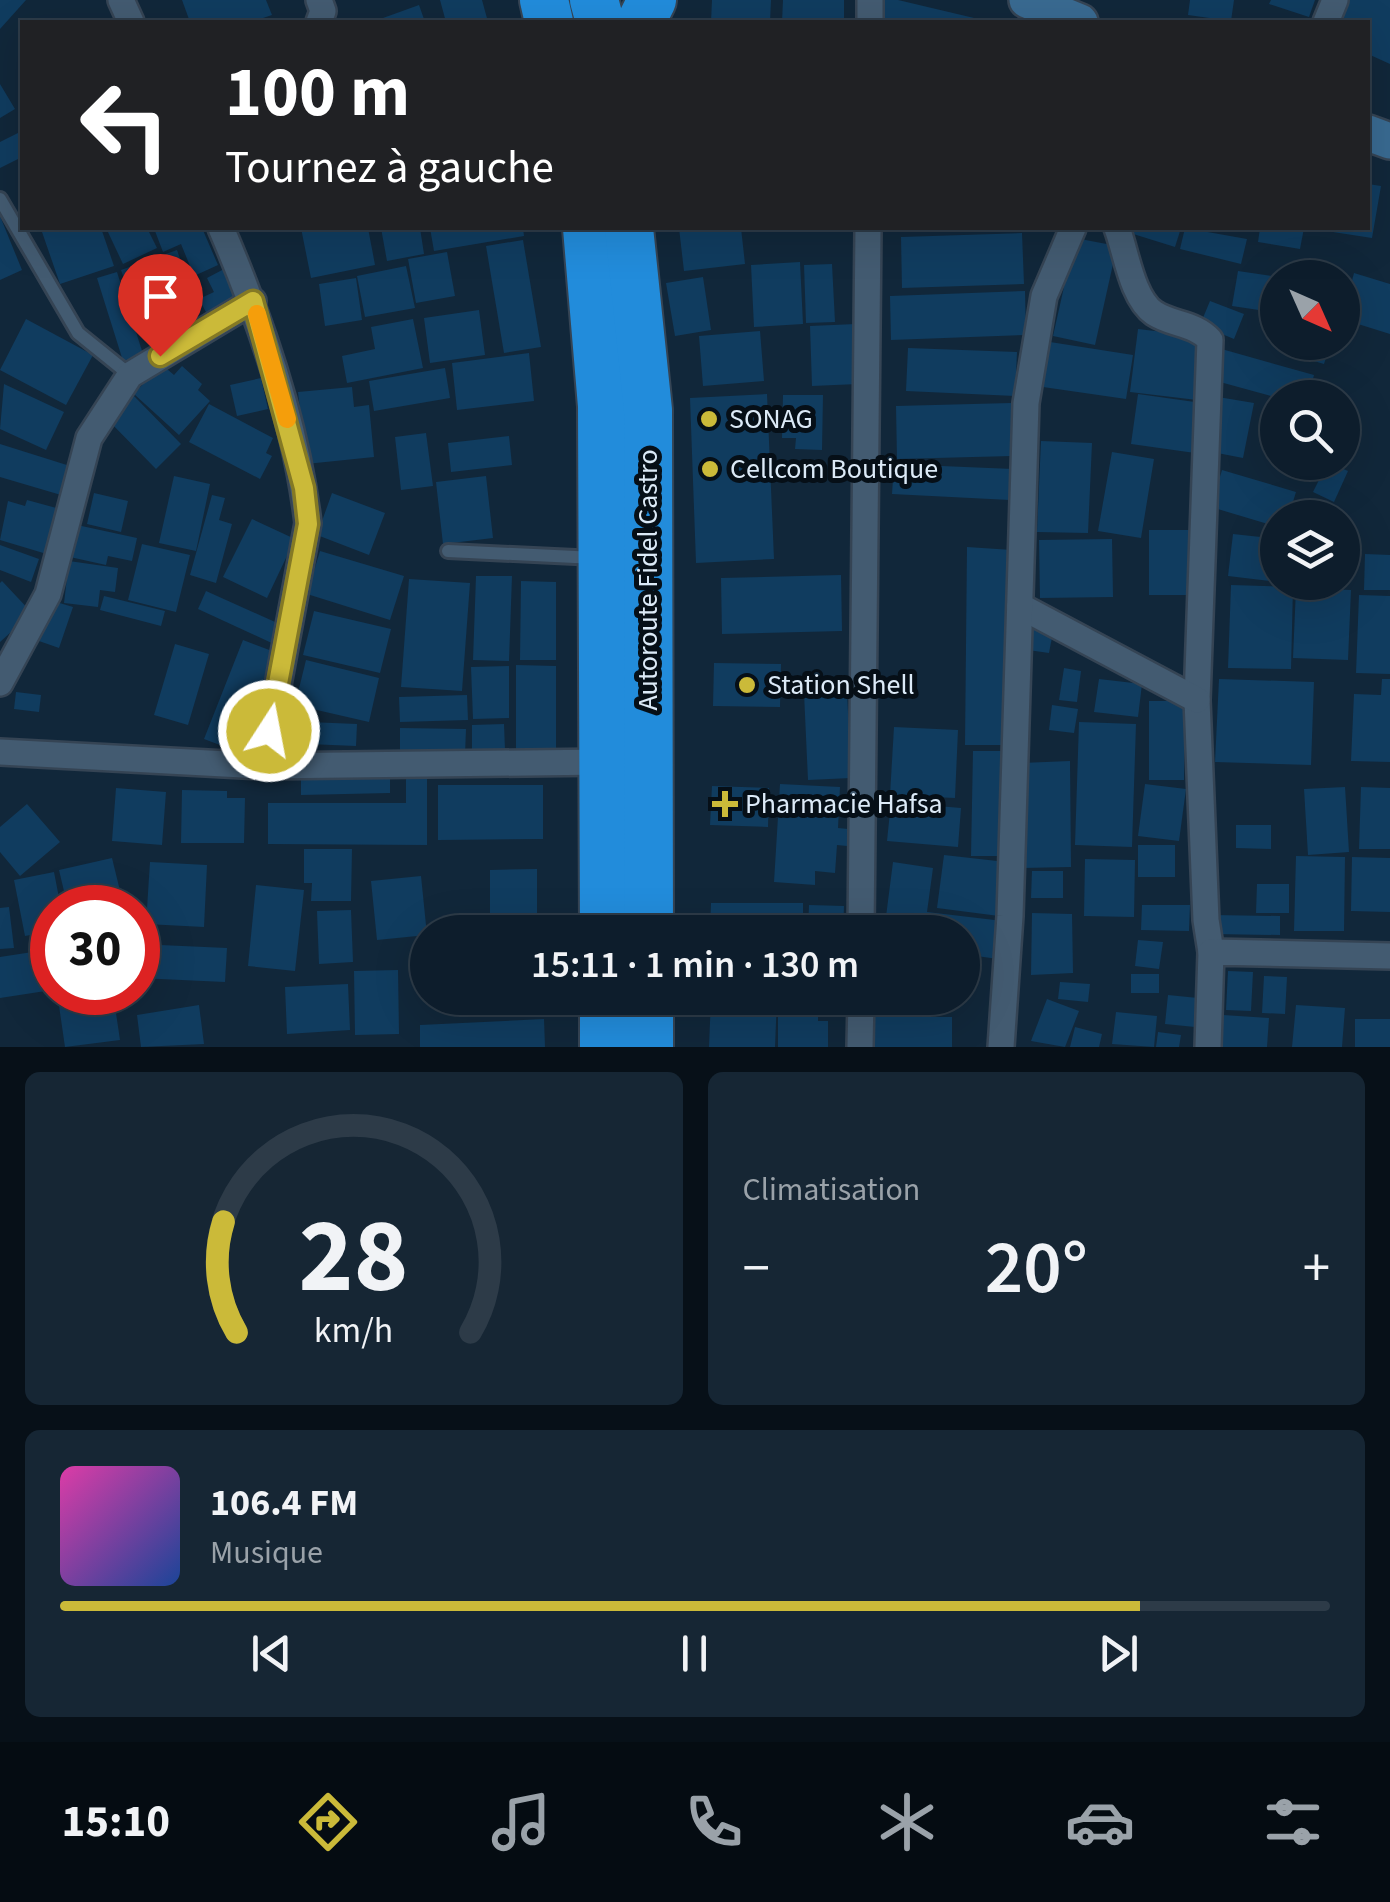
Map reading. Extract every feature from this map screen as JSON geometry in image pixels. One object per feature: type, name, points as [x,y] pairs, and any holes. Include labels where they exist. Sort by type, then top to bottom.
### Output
[{"type":"highway","name":"Autoroute Fidel Castro","points":[[587,230],[602,406],[604,915]]},
{"type":"highway","name":"Autoroute Fidel Castro","points":[[629,230],[648,410],[649,915]]},
{"type":"highway","points":[[604,1015],[604,1047]]},
{"type":"highway","points":[[649,1015],[649,1047]]},
{"type":"main road","points":[[1027,0],[1075,20]]},
{"type":"street","points":[[222,230],[253,301],[300,470],[308,524],[262,766]]},
{"type":"street","points":[[861,915],[868,230]]},
{"type":"street","points":[[1001,1047],[1026,403],[1044,296],[1072,230]]},
{"type":"street","points":[[1119,230],[1140,296],[1153,313],[1202,331],[1210,340],[1197,700],[1206,920],[1212,952],[1208,1047]]},
{"type":"street","points":[[0,683],[48,594],[89,438],[130,375],[253,301]]},
{"type":"street","points":[[1020,606],[1197,700]]},
{"type":"street","points":[[0,752],[262,766],[605,762]]},
{"type":"street","points":[[1212,952],[1390,956]]},
{"type":"street","points":[[860,1015],[860,1047]]},
{"type":"lane","points":[[0,198],[78,333],[130,375]]},
{"type":"lane","points":[[448,551],[604,558]]},
{"type":"building","points":[[0,0],[26,0],[0,29]]},
{"type":"building","points":[[182,0],[266,0],[272,15],[257,20],[189,20]]},
{"type":"building","points":[[440,0],[482,0],[487,20],[445,20]]},
{"type":"building","points":[[712,0],[771,0],[770,20],[711,20]]},
{"type":"building","points":[[783,0],[844,0],[844,20],[782,20]]},
{"type":"building","points":[[884,0],[898,0],[983,20],[879,20]]},
{"type":"building","points":[[1190,0],[1234,0],[1231,20],[1188,15]]},
{"type":"building","points":[[1271,0],[1315,0],[1309,17],[1269,4]]},
{"type":"building","points":[[1349,0],[1390,0],[1390,64],[1370,55],[1370,20],[1339,20]]},
{"type":"building","points":[[419,5],[424,20],[378,20]]},
{"type":"building","points":[[0,84],[15,109],[0,118]]},
{"type":"building","points":[[20,132],[20,158],[0,168],[0,142]]},
{"type":"building","points":[[1370,184],[1381,186],[1372,238],[1320,230],[1370,230]]},
{"type":"building","points":[[0,216],[22,270],[0,280]]},
{"type":"building","points":[[102,230],[114,266],[60,284],[42,232]]},
{"type":"building","points":[[107,230],[148,230],[157,248],[123,264]]},
{"type":"building","points":[[203,230],[218,265],[194,276],[181,244],[163,252],[155,231]]},
{"type":"building","points":[[301,230],[368,230],[375,265],[311,278]]},
{"type":"building","points":[[381,230],[420,230],[424,254],[387,261]]},
{"type":"building","points":[[430,230],[523,230],[524,236],[434,251]]},
{"type":"building","points":[[679,230],[741,230],[745,264],[684,271]]},
{"type":"building","points":[[1120,230],[1180,230],[1175,247]]},
{"type":"building","points":[[1185,230],[1247,239],[1241,264],[1180,249]]},
{"type":"building","points":[[1260,230],[1304,230],[1300,249],[1258,242]]},
{"type":"building","points":[[1022,233],[1024,284],[902,288],[901,237]]},
{"type":"building","points":[[1075,238],[1117,246],[1095,345],[1053,336]]},
{"type":"building","points":[[523,240],[541,347],[504,353],[486,246]]},
{"type":"building","points":[[177,250],[197,309],[141,328],[121,270]]},
{"type":"building","points":[[447,252],[455,296],[416,303],[408,259]]},
{"type":"building","points":[[800,262],[803,324],[754,327],[751,265]]},
{"type":"building","points":[[832,264],[835,322],[806,323],[804,265]]},
{"type":"building","points":[[406,266],[415,308],[365,317],[357,276]]},
{"type":"building","points":[[224,269],[237,299],[207,314],[199,299],[214,292],[207,278]]},
{"type":"building","points":[[1238,271],[1260,274],[1260,310],[1232,306]]},
{"type":"building","points":[[117,272],[143,354],[123,361],[97,278]]},
{"type":"building","points":[[1360,275],[1390,284],[1390,334],[1360,325]]},
{"type":"building","points":[[703,277],[711,330],[675,336],[666,283]]},
{"type":"building","points":[[356,278],[362,320],[325,326],[319,284]]},
{"type":"building","points":[[1025,291],[1026,335],[891,340],[890,296]]},
{"type":"building","points":[[1210,301],[1244,314],[1234,339],[1200,325]]},
{"type":"building","points":[[479,310],[485,355],[430,363],[424,318]]},
{"type":"building","points":[[26,319],[93,355],[66,405],[0,370]]},
{"type":"building","points":[[413,319],[423,368],[347,383],[342,356],[375,349],[371,327]]},
{"type":"building","points":[[856,324],[858,384],[812,386],[810,326]]},
{"type":"building","points":[[1138,329],[1205,337],[1197,400],[1130,392]]},
{"type":"building","points":[[760,331],[764,381],[703,386],[699,336]]},
{"type":"building","points":[[1050,342],[1133,355],[1126,399],[1043,387]]},
{"type":"building","points":[[908,348],[1017,352],[1015,396],[906,391]]},
{"type":"building","points":[[1218,348],[1314,375],[1313,380],[1260,380],[1260,393],[1209,379]]},
{"type":"building","points":[[529,353],[534,401],[457,410],[452,363]]},
{"type":"building","points":[[161,364],[174,375],[182,366],[202,384],[198,390],[210,401],[179,435],[134,394]]},
{"type":"building","points":[[445,368],[450,398],[374,411],[369,381]]},
{"type":"building","points":[[261,378],[268,409],[237,416],[230,385]]},
{"type":"building","points":[[4,384],[64,412],[46,450],[0,429]]},
{"type":"building","points":[[352,387],[354,407],[369,405],[374,457],[306,464],[298,392]]},
{"type":"building","points":[[132,394],[181,444],[156,469],[107,419]]},
{"type":"building","points":[[767,394],[774,559],[696,563],[690,398]]},
{"type":"building","points":[[1138,394],[1202,403],[1195,453],[1131,444]]},
{"type":"building","points":[[783,395],[823,395],[822,450],[795,449],[796,438],[782,438]]},
{"type":"building","points":[[1218,397],[1254,403],[1243,458],[1207,451]]},
{"type":"building","points":[[1011,403],[1012,456],[897,459],[896,406]]},
{"type":"building","points":[[209,404],[273,438],[266,453],[272,456],[260,479],[189,442]]},
{"type":"building","points":[[426,433],[433,486],[401,490],[395,437]]},
{"type":"building","points":[[509,436],[512,465],[451,472],[448,443]]},
{"type":"building","points":[[1041,441],[1092,443],[1088,533],[1037,532]]},
{"type":"building","points":[[0,444],[70,466],[61,495],[0,477]]},
{"type":"building","points":[[1112,452],[1154,459],[1141,538],[1098,531]]},
{"type":"building","points":[[894,464],[1013,469],[1010,500],[892,494]]},
{"type":"building","points":[[1222,470],[1296,492],[1294,500],[1260,500],[1260,522],[1211,507]]},
{"type":"building","points":[[174,476],[210,484],[196,551],[159,543]]},
{"type":"building","points":[[486,476],[493,538],[443,544],[436,482]]},
{"type":"building","points":[[1319,480],[1344,480],[1335,500],[1313,492]]},
{"type":"building","points":[[94,493],[128,501],[121,532],[87,524]]},
{"type":"building","points":[[332,493],[385,513],[369,555],[317,535]]},
{"type":"building","points":[[212,495],[225,498],[219,520],[232,524],[216,583],[190,575]]},
{"type":"building","points":[[27,500],[60,509],[50,555],[0,540],[8,501],[25,506]]},
{"type":"building","points":[[252,519],[295,539],[267,598],[223,577]]},
{"type":"building","points":[[77,525],[137,538],[132,561],[108,556],[106,565],[70,557]]},
{"type":"building","points":[[1149,530],[1196,530],[1196,595],[1149,595]]},
{"type":"building","points":[[1233,534],[1260,537],[1260,580],[1228,576]]},
{"type":"building","points":[[1112,539],[1113,597],[1040,598],[1039,540]]},
{"type":"building","points":[[142,544],[190,555],[176,612],[128,600]]},
{"type":"building","points":[[0,545],[39,559],[31,582],[0,570]]},
{"type":"building","points":[[967,547],[1012,550],[1008,745],[965,745]]},
{"type":"building","points":[[320,551],[404,576],[390,620],[307,594]]},
{"type":"building","points":[[1365,554],[1390,555],[1390,590],[1364,590]]},
{"type":"building","points":[[69,561],[118,568],[115,592],[100,590],[98,607],[64,603]]},
{"type":"building","points":[[841,575],[842,631],[722,634],[721,578]]},
{"type":"building","points":[[476,576],[512,576],[509,661],[473,660]]},
{"type":"building","points":[[409,579],[470,583],[462,691],[401,687]]},
{"type":"building","points":[[521,581],[556,582],[556,660],[520,660]]},
{"type":"building","points":[[0,583],[32,613],[0,642]]},
{"type":"building","points":[[1231,585],[1260,586],[1260,600],[1293,600],[1291,669],[1228,668]]},
{"type":"building","points":[[206,591],[284,626],[276,645],[198,609]]},
{"type":"building","points":[[1360,595],[1390,596],[1390,674],[1356,673]]},
{"type":"building","points":[[104,596],[165,611],[161,626],[100,610]]},
{"type":"building","points":[[1295,600],[1351,600],[1348,660],[1293,658]]},
{"type":"building","points":[[53,601],[73,607],[59,648],[39,641]]},
{"type":"building","points":[[314,611],[391,629],[380,673],[303,655]]},
{"type":"building","points":[[1032,629],[1053,632],[1049,653],[1028,650]]},
{"type":"building","points":[[243,640],[280,654],[241,753],[204,739]]},
{"type":"building","points":[[175,644],[209,654],[188,725],[154,715]]},
{"type":"building","points":[[306,660],[379,678],[369,722],[295,705]]},
{"type":"building","name":"Station Shell","points":[[714,663],[781,664],[780,707],[713,706]]},
{"type":"building","points":[[516,665],[556,666],[556,751],[516,751]]},
{"type":"building","points":[[509,666],[509,718],[473,719],[471,667]]},
{"type":"building","points":[[1064,668],[1081,671],[1077,702],[1059,700]]},
{"type":"building","points":[[1099,679],[1142,684],[1138,717],[1094,712]]},
{"type":"building","points":[[1219,679],[1314,682],[1311,765],[1215,762]]},
{"type":"building","points":[[1382,679],[1390,679],[1390,762],[1351,761],[1354,694],[1381,695]]},
{"type":"building","points":[[847,691],[851,778],[808,780],[804,693]]},
{"type":"building","points":[[16,692],[41,695],[39,712],[14,709]]},
{"type":"building","points":[[467,695],[468,720],[400,722],[399,697]]},
{"type":"building","points":[[1149,701],[1185,701],[1184,780],[1149,780]]},
{"type":"building","points":[[1052,705],[1078,709],[1074,733],[1049,730]]},
{"type":"building","points":[[285,721],[357,724],[356,746],[284,743]]},
{"type":"building","points":[[1079,722],[1136,724],[1132,847],[1075,845]]},
{"type":"building","points":[[504,724],[505,750],[472,751],[472,725]]},
{"type":"building","points":[[894,727],[958,730],[955,798],[890,795]]},
{"type":"building","points":[[400,728],[466,729],[465,755],[400,755]]},
{"type":"building","points":[[973,751],[1005,751],[1004,856],[971,856]]},
{"type":"building","points":[[1070,761],[1071,867],[1022,868],[1021,763]]},
{"type":"building","points":[[390,775],[390,793],[301,795],[301,777]]},
{"type":"building","points":[[406,779],[427,779],[427,845],[268,844],[268,803],[406,803]]},
{"type":"building","points":[[780,784],[840,787],[838,828],[848,829],[847,846],[837,845],[835,873],[815,871],[815,885],[774,882]]},
{"type":"building","points":[[1145,784],[1186,789],[1179,841],[1138,836]]},
{"type":"building","points":[[438,785],[543,785],[543,839],[438,840]]},
{"type":"building","points":[[712,786],[769,788],[768,827],[710,825]]},
{"type":"building","points":[[1345,787],[1349,852],[1308,855],[1304,789]]},
{"type":"building","points":[[1361,787],[1390,788],[1390,849],[1359,849]]},
{"type":"building","points":[[116,788],[166,792],[162,845],[112,841]]},
{"type":"building","points":[[182,790],[227,791],[227,798],[245,798],[244,843],[181,843]]},
{"type":"building","points":[[891,802],[961,808],[958,847],[887,841]]},
{"type":"building","points":[[27,804],[60,842],[20,876],[0,852],[0,827]]},
{"type":"building","points":[[1236,825],[1271,825],[1271,849],[1236,848]]},
{"type":"building","points":[[1138,845],[1175,845],[1175,877],[1138,877]]},
{"type":"building","points":[[304,849],[352,849],[351,901],[311,901],[312,883],[304,883]]},
{"type":"building","points":[[944,855],[1006,862],[999,916],[937,908]]},
{"type":"building","points":[[1296,856],[1345,857],[1344,931],[1294,931]]},
{"type":"building","points":[[1352,857],[1390,858],[1390,912],[1351,911]]},
{"type":"building","points":[[112,858],[119,885],[63,885],[59,870]]},
{"type":"building","points":[[1085,859],[1135,860],[1134,917],[1084,916]]},
{"type":"building","points":[[150,862],[207,865],[204,927],[160,925],[160,885],[149,885]]},
{"type":"building","points":[[893,862],[933,868],[927,912],[952,915],[886,915]]},
{"type":"building","points":[[537,869],[537,915],[490,915],[490,870]]},
{"type":"building","points":[[1032,871],[1063,871],[1063,898],[1031,898]]},
{"type":"building","points":[[54,872],[57,885],[30,885],[30,935],[25,936],[14,880]]},
{"type":"building","points":[[421,876],[425,915],[410,915],[410,937],[377,940],[371,881]]},
{"type":"building","points":[[1257,884],[1289,884],[1289,913],[1256,913]]},
{"type":"building","points":[[256,885],[304,890],[295,971],[248,966]]},
{"type":"building","points":[[711,903],[803,903],[803,915],[711,915]]},
{"type":"building","points":[[809,905],[844,906],[844,915],[809,915]]},
{"type":"building","points":[[1142,905],[1190,905],[1189,931],[1141,930]]},
{"type":"building","points":[[9,907],[14,948],[0,949],[0,908]]},
{"type":"building","points":[[351,910],[353,962],[319,964],[317,911]]},
{"type":"building","points":[[1032,913],[1072,914],[1073,973],[1031,975]]},
{"type":"building","points":[[1213,915],[1280,916],[1280,935],[1213,934]]},
{"type":"building","points":[[980,918],[1003,921],[998,959],[980,956]]},
{"type":"building","points":[[1138,940],[1163,942],[1159,969],[1135,966]]},
{"type":"building","points":[[160,945],[227,948],[225,982],[160,979]]},
{"type":"building","points":[[30,952],[30,993],[0,998],[0,957]]},
{"type":"building","points":[[398,970],[399,1034],[355,1035],[354,971]]},
{"type":"building","points":[[1228,971],[1253,972],[1251,1011],[1226,1010]]},
{"type":"building","points":[[1131,974],[1159,974],[1159,993],[1131,993]]},
{"type":"building","points":[[1264,976],[1287,977],[1285,1014],[1262,1013]]},
{"type":"building","points":[[1060,982],[1090,984],[1088,1002],[1058,999]]},
{"type":"building","points":[[348,984],[350,1030],[287,1034],[285,987]]},
{"type":"building","points":[[1168,995],[1198,998],[1195,1027],[1165,1024]]},
{"type":"building","points":[[1047,999],[1079,1011],[1065,1047],[1031,1041]]},
{"type":"building","points":[[199,1005],[204,1044],[141,1047],[137,1015],[160,1015],[160,1011]]},
{"type":"building","points":[[1296,1005],[1345,1008],[1342,1047],[1292,1047]]},
{"type":"building","points":[[1116,1012],[1157,1016],[1154,1047],[1112,1044]]},
{"type":"building","points":[[60,1015],[116,1015],[120,1040],[65,1047]]},
{"type":"building","points":[[710,1015],[776,1015],[775,1047],[709,1047]]},
{"type":"building","points":[[778,1015],[818,1015],[818,1021],[828,1021],[828,1047],[778,1047]]},
{"type":"building","points":[[1223,1015],[1269,1018],[1267,1047],[1221,1047]]},
{"type":"building","points":[[873,1017],[952,1017],[952,1047],[873,1047]]},
{"type":"building","points":[[544,1019],[545,1047],[420,1047],[420,1025]]},
{"type":"building","points":[[1355,1019],[1390,1019],[1390,1047],[1355,1047]]},
{"type":"building","points":[[1075,1027],[1102,1034],[1099,1047],[1070,1047]]},
{"type":"building","points":[[1158,1032],[1181,1035],[1179,1047],[1156,1047]]},
{"type":"slow traffic","points":[[257,314],[287,419]]},
{"type":"place","name":"SONAG","points":[[709,419]]},
{"type":"place","name":"Cellcom Boutique","points":[[710,469]]},
{"type":"place","name":"Station Shell","points":[[747,685]]},
{"type":"place","name":"Pharmacie Hafsa","points":[[725,804]]},
{"type":"route","points":[[160,356],[253,301],[304,488],[308,524],[269,731]]}]
